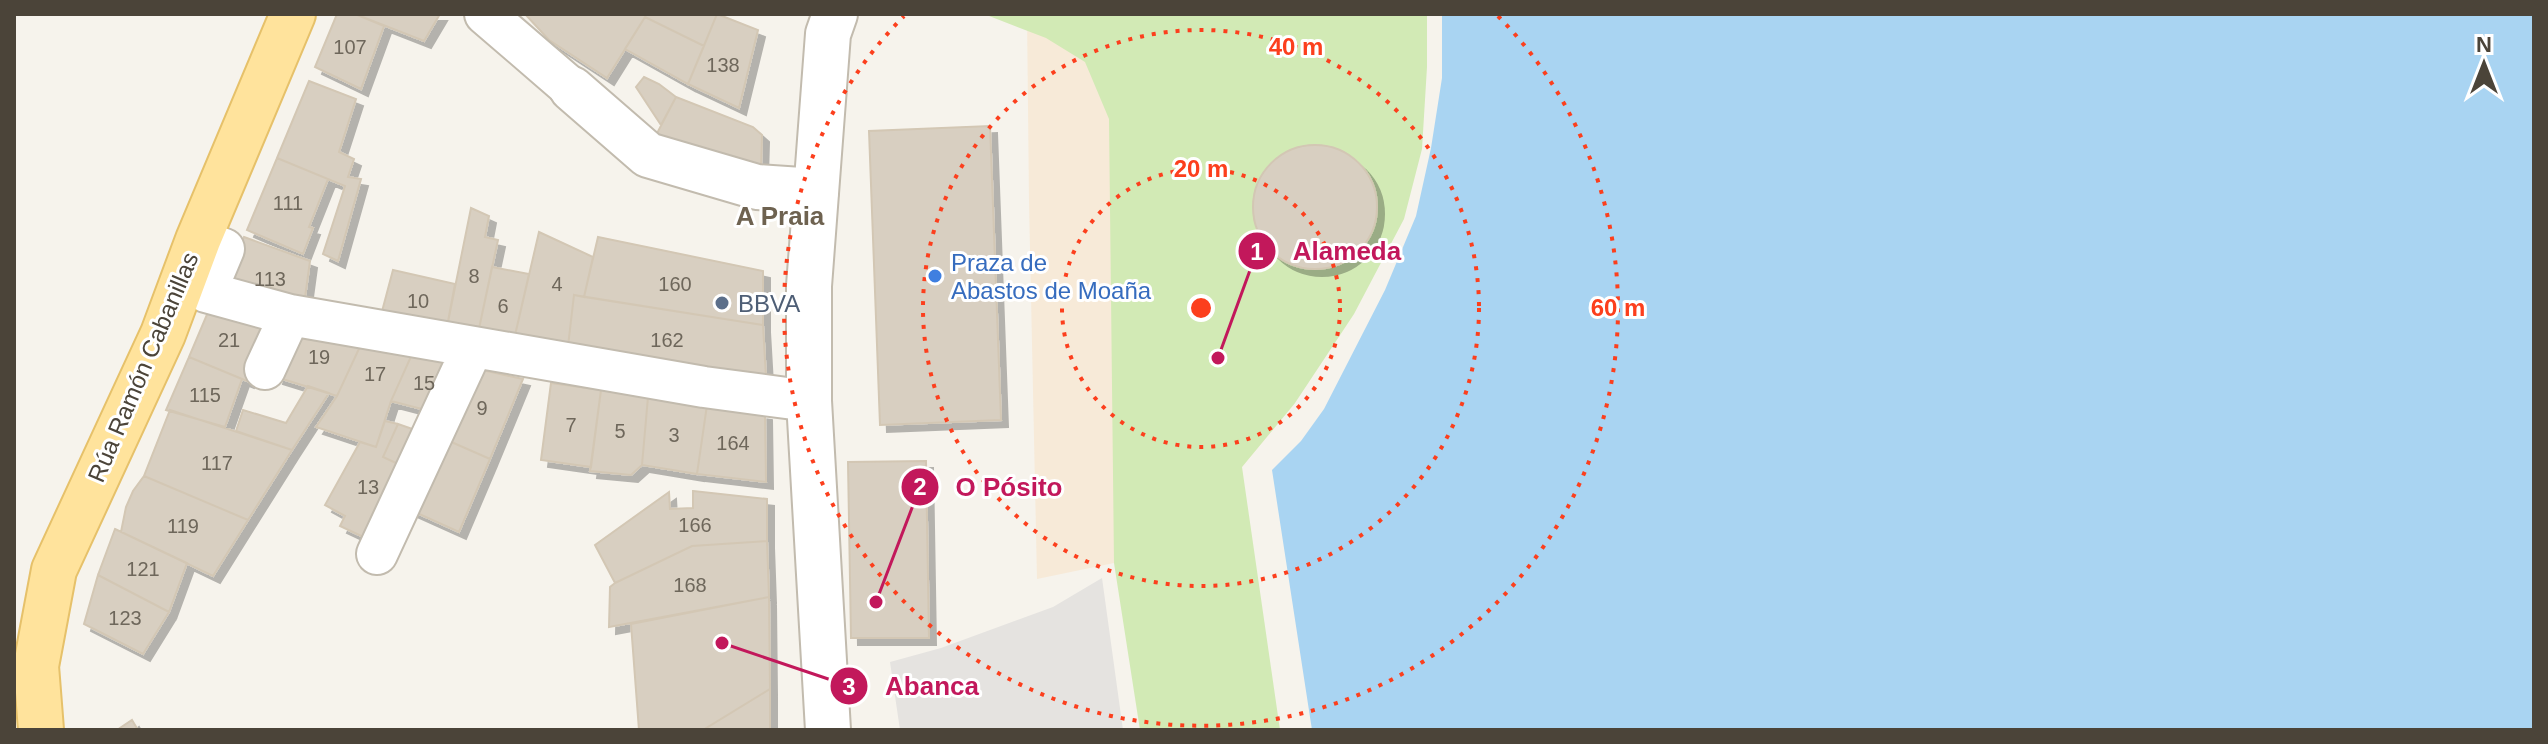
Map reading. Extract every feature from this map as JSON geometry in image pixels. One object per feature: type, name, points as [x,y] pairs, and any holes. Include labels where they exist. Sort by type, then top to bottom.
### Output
[{"type":"main road","name":"Rúa Ramón Cabanillas","points":[[41,730],[36,666],[54,570],[163,334],[198,240],[293,14]]},
{"type":"street","points":[[485,14],[648,155],[757,187],[816,191]]},
{"type":"street","points":[[828,730],[809,401],[809,286],[828,34],[835,14]]},
{"type":"street","points":[[198,240],[224,249],[206,292],[290,315],[704,387],[809,401]]},
{"type":"street","points":[[265,369],[290,315]]},
{"type":"street","points":[[377,554],[473,347]]},
{"type":"shaded area","points":[[1027,14],[1089,14],[1225,187],[1295,403],[1242,467],[1114,563],[1037,579],[1029,202]]},
{"type":"shaded area","points":[[1102,578],[1123,730],[900,730],[890,662],[941,648],[1053,607]]},
{"type":"green space","points":[[984,14],[1427,14],[1422,149],[1404,219],[1354,314],[1295,403],[1242,467],[1280,730],[1140,730],[1114,563],[1109,119],[1085,62],[1046,38]]},
{"type":"water","points":[[1442,14],[2534,14],[2534,730],[1312,730],[1272,470],[1301,441],[1324,409],[1385,290],[1416,216],[1442,78]]},
{"type":"building","points":[[337,14],[355,14],[384,26],[361,89],[315,67]]},
{"type":"building","points":[[355,14],[440,14],[424,41]]},
{"type":"building","points":[[525,14],[647,14],[607,78],[549,40]]},
{"type":"building","points":[[647,14],[717,14],[704,46],[645,17]]},
{"type":"building","points":[[717,14],[758,30],[739,108],[688,84]]},
{"type":"building","points":[[645,17],[704,46],[688,84],[625,49]]},
{"type":"building","points":[[644,77],[676,97],[661,125],[636,87]]},
{"type":"building","points":[[309,81],[356,99],[339,152],[354,159],[348,177],[361,179],[338,261],[323,254],[345,186],[277,158]]},
{"type":"building","points":[[676,97],[753,127],[762,135],[761,169],[654,139]]},
{"type":"building","name":"Praza de Abastos de Moaña","points":[[990,126],[1001,420],[880,425],[869,131]]},
{"type":"building","points":[[1315,145],[1339,149],[1359,163],[1373,183],[1377,207],[1373,231],[1359,251],[1339,265],[1315,269],[1291,265],[1271,251],[1257,231],[1253,207],[1257,183],[1271,163],[1291,149]]},
{"type":"building","points":[[277,158],[328,179],[309,227],[313,228],[303,254],[247,230]]},
{"type":"building","points":[[471,208],[489,216],[485,237],[498,240],[477,338],[446,332]]},
{"type":"building","points":[[539,232],[593,257],[584,297],[574,295],[567,355],[513,344]]},
{"type":"building","points":[[244,237],[310,261],[304,305],[235,291],[230,267]]},
{"type":"building","points":[[598,237],[763,271],[763,325],[584,297]]},
{"type":"building","points":[[492,267],[529,274],[513,344],[477,338]]},
{"type":"building","points":[[393,270],[455,284],[446,332],[380,319]]},
{"type":"building","points":[[574,295],[763,325],[766,377],[567,355]]},
{"type":"building","points":[[211,305],[270,324],[247,381],[189,357]]},
{"type":"building","points":[[294,328],[364,338],[337,396],[276,377]]},
{"type":"building","points":[[364,338],[413,352],[391,401],[376,447],[316,427],[337,396]]},
{"type":"building","points":[[413,352],[455,364],[437,413],[391,401]]},
{"type":"building","points":[[189,357],[242,379],[225,427],[166,410]]},
{"type":"building","points":[[473,368],[523,379],[490,459],[440,437]]},
{"type":"building","points":[[551,383],[601,390],[591,467],[541,460]]},
{"type":"building","points":[[308,386],[329,393],[292,450],[236,431],[243,410],[286,423]]},
{"type":"building","points":[[601,390],[648,397],[642,465],[631,475],[590,471]]},
{"type":"building","points":[[648,397],[707,405],[697,474],[642,465]]},
{"type":"building","points":[[707,405],[765,413],[766,482],[697,474]]},
{"type":"building","points":[[170,410],[292,450],[248,520],[144,476]]},
{"type":"building","points":[[385,421],[398,424],[383,457],[411,470],[376,543],[340,526],[345,516],[325,505],[360,442],[376,447]]},
{"type":"building","points":[[398,424],[427,434],[411,470],[383,457]]},
{"type":"building","points":[[440,437],[490,459],[459,532],[408,509]]},
{"type":"building","points":[[926,461],[929,638],[851,638],[848,462]]},
{"type":"building","points":[[144,476],[248,520],[213,576],[121,532],[126,507]]},
{"type":"building","points":[[693,491],[767,499],[767,541],[692,546],[615,583],[595,545],[669,492],[670,509],[693,508]]},
{"type":"building","points":[[115,529],[187,563],[169,612],[98,575]]},
{"type":"building","points":[[767,541],[769,597],[609,627],[610,587],[615,583],[692,546]]},
{"type":"building","points":[[98,575],[169,612],[143,654],[84,624]]},
{"type":"building","points":[[769,597],[770,689],[703,730],[639,730],[631,624]]},
{"type":"building","points":[[770,689],[770,730],[703,730]]},
{"type":"building","points":[[132,720],[138,730],[117,730]]},
{"type":"place","name":"Praza de Abastos de Moaña","points":[[935,276]]},
{"type":"place","name":"BBVA","points":[[722,303]]},
{"type":"place","name":"Alameda","points":[[1218,358]]},
{"type":"place","name":"O Pósito","points":[[876,602]]},
{"type":"place","name":"Abanca","points":[[722,643]]},
{"type":"district","name":"A Praia","points":[[780,216]]}]
